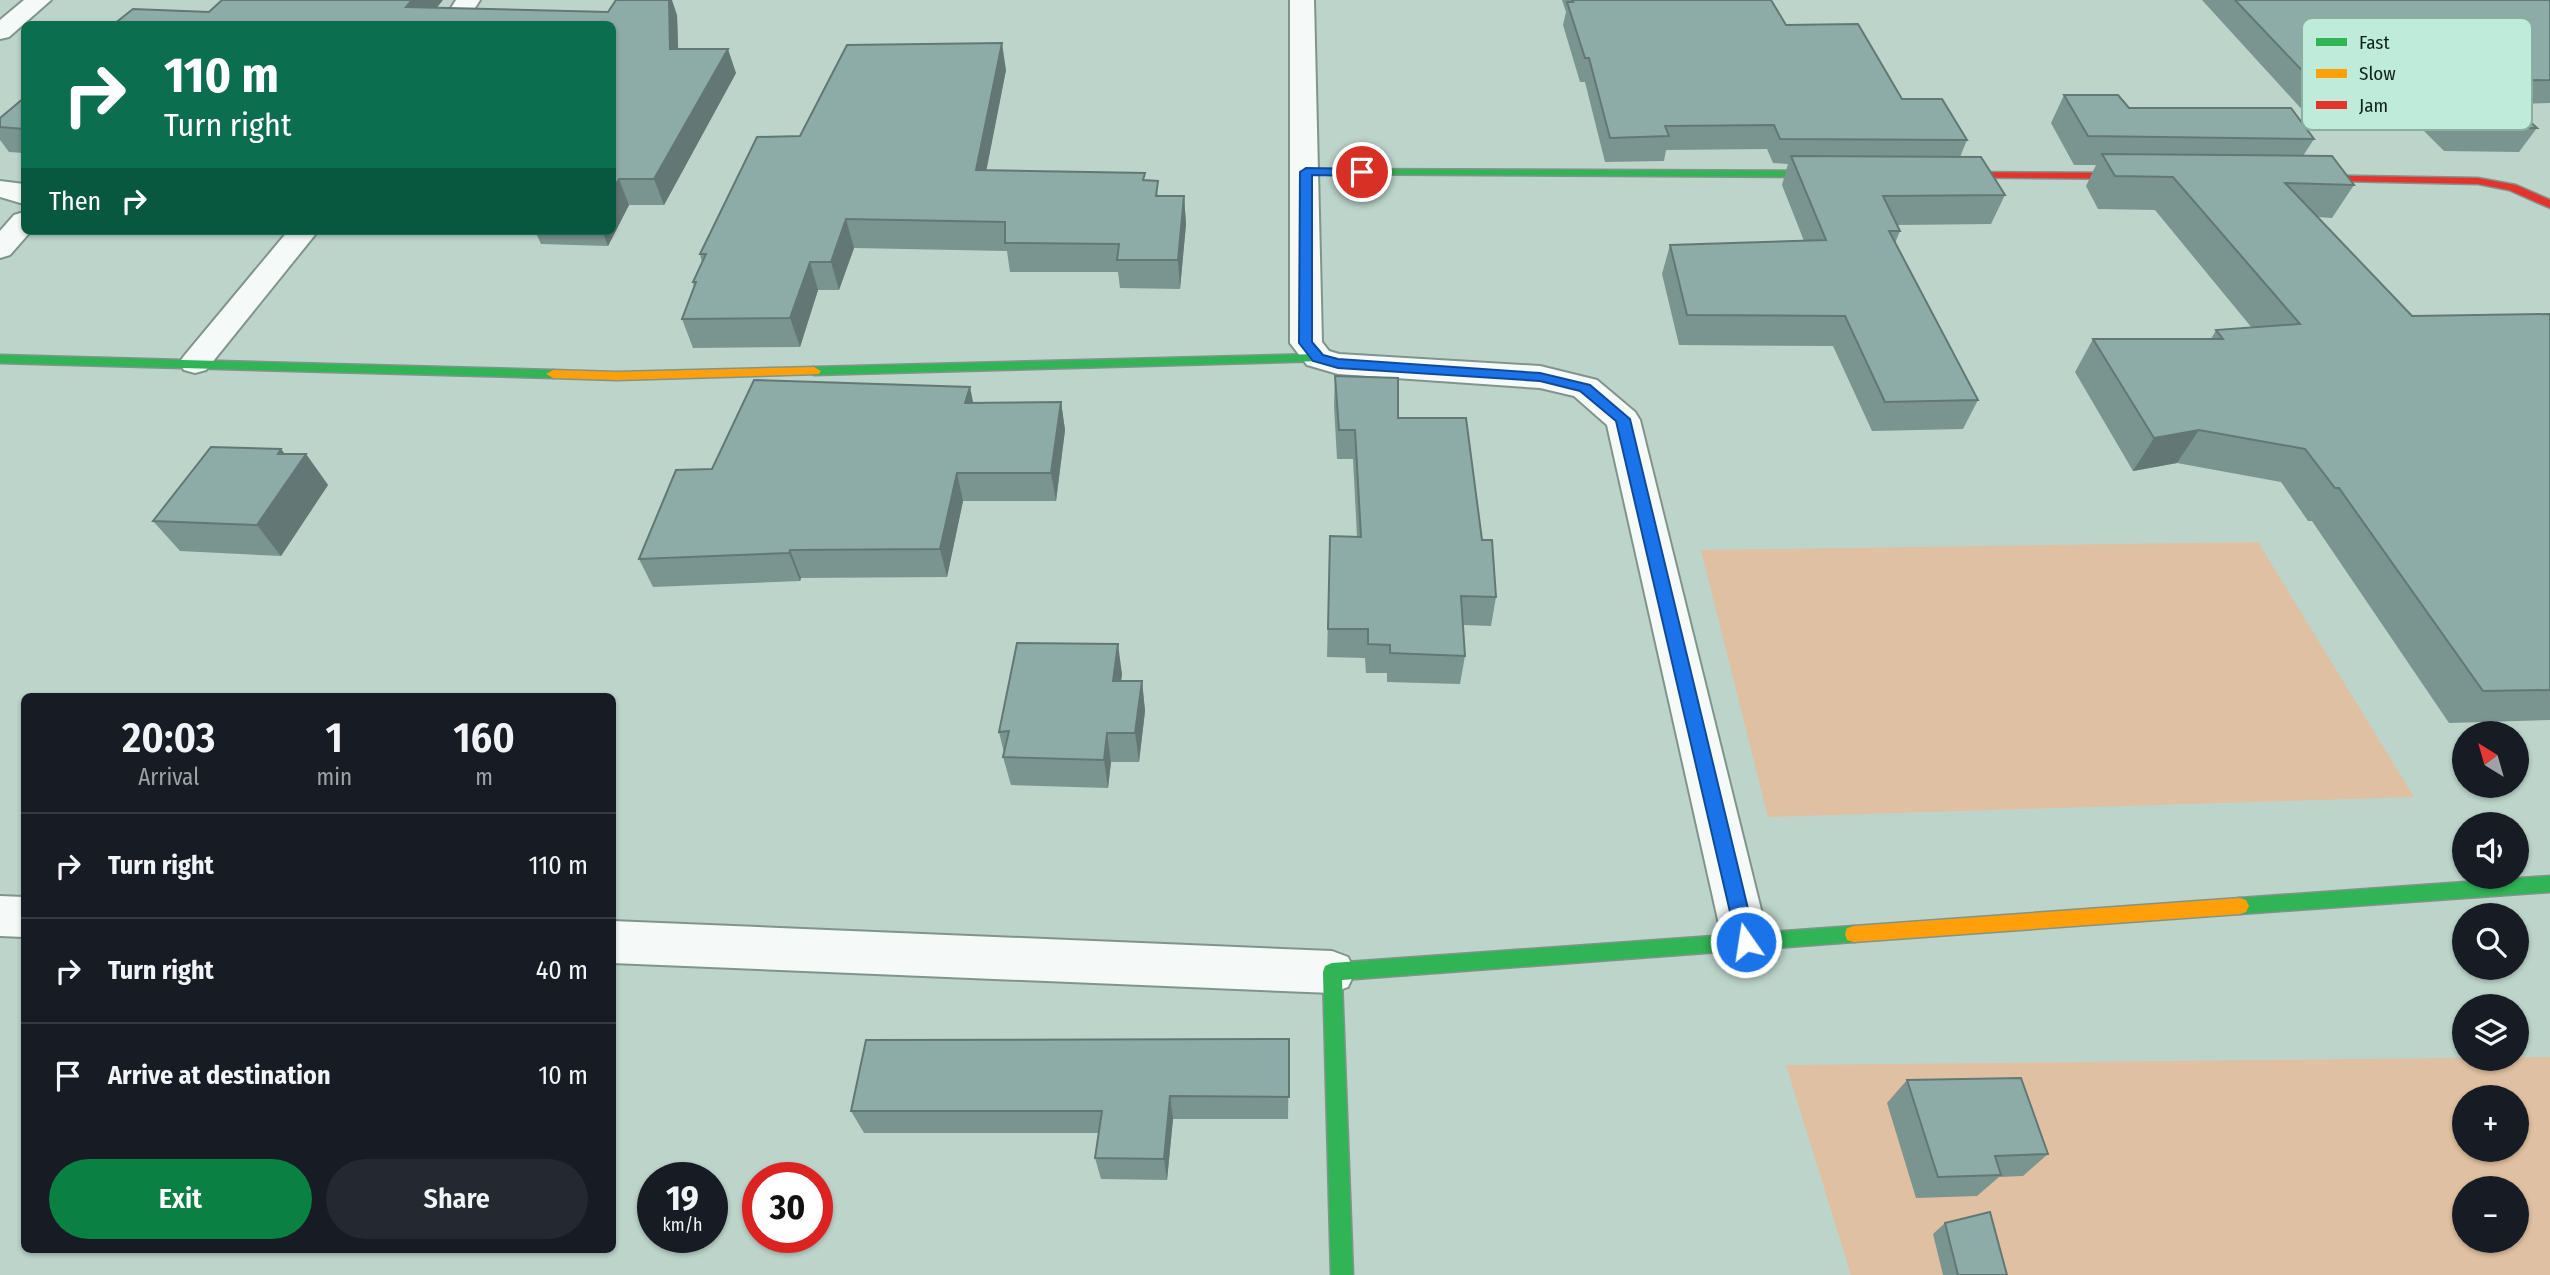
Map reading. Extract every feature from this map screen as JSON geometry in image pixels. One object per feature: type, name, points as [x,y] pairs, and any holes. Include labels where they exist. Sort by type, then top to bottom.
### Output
[{"type":"street","points":[[0,32],[39,0]]},
{"type":"street","points":[[455,21],[468,0]]},
{"type":"street","points":[[1302,0],[1306,343],[1318,358]]},
{"type":"street","points":[[1306,172],[1851,174]]},
{"type":"street","points":[[1921,175],[2158,176]]},
{"type":"street","points":[[2284,178],[2479,181],[2512,187],[2550,204]]},
{"type":"street","points":[[0,189],[12,189],[21,194]]},
{"type":"street","points":[[0,249],[21,224]]},
{"type":"street","points":[[195,363],[300,235]]},
{"type":"street","points":[[0,359],[617,376],[1318,358],[1338,363],[1540,377],[1585,388],[1623,419],[1746,942]]},
{"type":"street","points":[[616,942],[1332,972],[2550,884]]},
{"type":"street","points":[[0,916],[21,917]]},
{"type":"street","points":[[1332,972],[1342,1275]]},
{"type":"shaded area","points":[[2258,542],[2414,797],[1768,817],[1701,550]]},
{"type":"shaded area","points":[[2529,1057],[2550,1057],[2550,1275],[1851,1275],[1786,1065],[2452,1058],[2452,1071],[2529,1071]]},
{"type":"building","points":[[222,0],[412,0],[406,7],[608,12],[616,0],[669,0],[670,49],[728,49],[654,179],[619,179],[616,184],[616,21],[118,21],[133,9],[209,12]]},
{"type":"building","points":[[1572,0],[1771,0],[1786,25],[1858,24],[1902,99],[1942,99],[1967,140],[1780,139],[1774,125],[1665,126],[1669,136],[1610,138],[1589,58],[1585,58],[1567,2],[1573,2]]},
{"type":"building","points":[[2235,0],[2550,0],[2550,80],[2532,80],[2532,18],[2302,18],[2302,70]]},
{"type":"building","points":[[1002,43],[976,170],[1145,173],[1143,180],[1158,181],[1156,196],[1184,196],[1178,260],[1117,260],[1119,244],[1005,243],[1005,222],[846,219],[831,262],[810,262],[790,318],[682,319],[696,282],[693,282],[706,254],[700,254],[757,137],[800,136],[847,45]]},
{"type":"building","points":[[2064,95],[2118,95],[2129,108],[2291,108],[2302,123],[2302,130],[2307,130],[2314,139],[2088,136]]},
{"type":"building","points":[[21,100],[21,129],[0,127],[0,118]]},
{"type":"building","points":[[2102,154],[2332,156],[2354,185],[2285,183],[2412,316],[2550,314],[2550,690],[2483,691],[2339,488],[2335,488],[2305,449],[2199,430],[2154,438],[2093,339],[2223,339],[2216,330],[2300,324],[2173,177],[2115,176]]},
{"type":"building","points":[[1791,156],[1981,157],[2005,195],[1883,196],[1900,231],[1889,231],[1978,400],[1885,402],[1845,316],[1687,315],[1670,245],[1826,240]]},
{"type":"building","points":[[1335,376],[1398,378],[1398,418],[1466,418],[1482,540],[1492,540],[1496,597],[1461,596],[1465,656],[1390,653],[1390,645],[1368,644],[1368,629],[1328,629],[1330,536],[1361,537],[1355,430],[1339,430]]},
{"type":"building","points":[[754,380],[970,387],[965,403],[1061,402],[1051,473],[957,473],[940,549],[790,550],[789,553],[639,559],[676,470],[712,469]]},
{"type":"building","points":[[211,447],[281,449],[278,454],[306,454],[257,525],[153,521]]},
{"type":"building","points":[[1017,643],[1118,644],[1113,681],[1142,681],[1135,733],[1107,733],[1104,760],[1003,757],[1009,731],[999,732]]},
{"type":"building","points":[[1289,1039],[1289,1097],[1170,1096],[1164,1159],[1095,1158],[1102,1111],[851,1111],[866,1040]]},
{"type":"building","points":[[2021,1078],[2048,1154],[1995,1156],[2001,1175],[1938,1177],[1907,1080]]},
{"type":"building","points":[[1990,1212],[2007,1275],[1958,1275],[1945,1223]]},
{"type":"traffic: fast","points":[[1306,172],[1838,174]]},
{"type":"traffic: fast","points":[[814,371],[1318,358]]},
{"type":"traffic: fast","points":[[0,359],[553,374]]},
{"type":"traffic: fast","points":[[2240,906],[2550,884]]},
{"type":"traffic: fast","points":[[1342,1275],[1332,972],[1854,934]]},
{"type":"traffic: slow","points":[[553,374],[617,376],[814,371]]},
{"type":"traffic: slow","points":[[1854,934],[2240,906]]},
{"type":"traffic: jam","points":[[1940,175],[2142,176]]},
{"type":"traffic: jam","points":[[2297,178],[2478,181],[2512,187],[2550,204]]},
{"type":"route","points":[[1362,172],[1306,172],[1306,343],[1318,358],[1338,363],[1540,377],[1585,388],[1623,419],[1746,942]]}]
